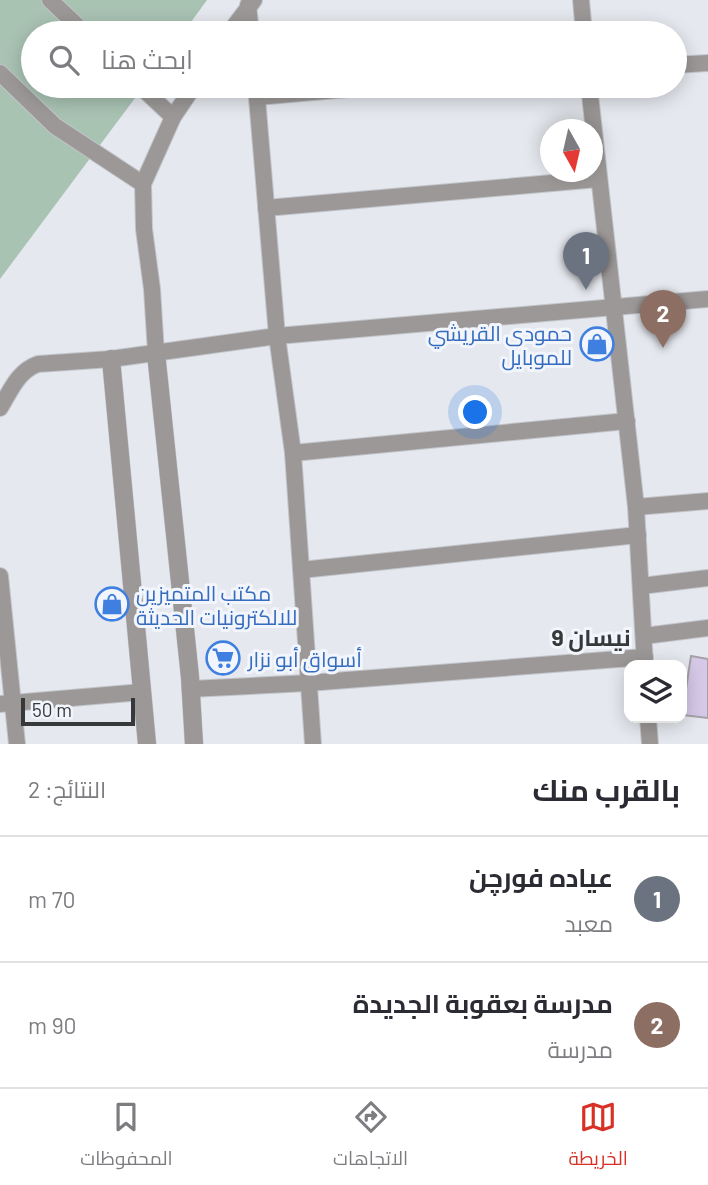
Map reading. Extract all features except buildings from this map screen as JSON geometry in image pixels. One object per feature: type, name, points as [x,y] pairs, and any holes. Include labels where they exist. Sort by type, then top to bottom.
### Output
[{"type":"street","points":[[50,0],[72,21]]},
{"type":"street","points":[[582,0],[583,21]]},
{"type":"street","points":[[238,21],[251,3]]},
{"type":"street","points":[[251,3],[251,21]]},
{"type":"street","points":[[687,64],[708,63]]},
{"type":"street","points":[[0,73],[21,93]]},
{"type":"street","points":[[26,98],[55,126],[144,184]]},
{"type":"street","points":[[153,98],[173,117]]},
{"type":"street","points":[[186,98],[173,117],[144,184],[144,229],[152,289],[194,744]]},
{"type":"street","points":[[257,98],[277,336],[293,453],[313,744]]},
{"type":"street","points":[[590,98],[592,119]]},
{"type":"street","points":[[266,208],[564,182]]},
{"type":"street","points":[[598,182],[615,306],[636,507],[645,660]]},
{"type":"street","points":[[0,408],[19,376],[38,364],[111,359],[277,336],[708,299]]},
{"type":"street","points":[[111,359],[147,744]]},
{"type":"street","points":[[293,453],[626,421]]},
{"type":"street","points":[[636,507],[708,500]]},
{"type":"street","points":[[301,570],[638,535]]},
{"type":"street","points":[[0,576],[6,703],[17,744]]},
{"type":"street","points":[[641,586],[708,578]]},
{"type":"street","points":[[644,636],[708,628]]},
{"type":"street","points":[[190,688],[624,662]]},
{"type":"street","points":[[6,703],[142,692]]},
{"type":"street","points":[[648,723],[650,744]]},
{"type":"green space","points":[[0,0],[207,0],[192,21],[21,21],[21,98],[135,98],[0,279]]},
{"type":"place","name":"عياده فورچن","points":[[586,290]]},
{"type":"place","name":"حمودي القريشي للموبايل","points":[[597,344]]},
{"type":"place","name":"مدرسة بعقوبة الجديدة","points":[[663,348]]},
{"type":"place","name":"مكتب المتميزين للالكترونيات الحديثة","points":[[112,604]]},
{"type":"place","name":"أسواق أبو نزار","points":[[223,658]]},
{"type":"district","name":"9 نيسان","points":[[591,637]]}]
